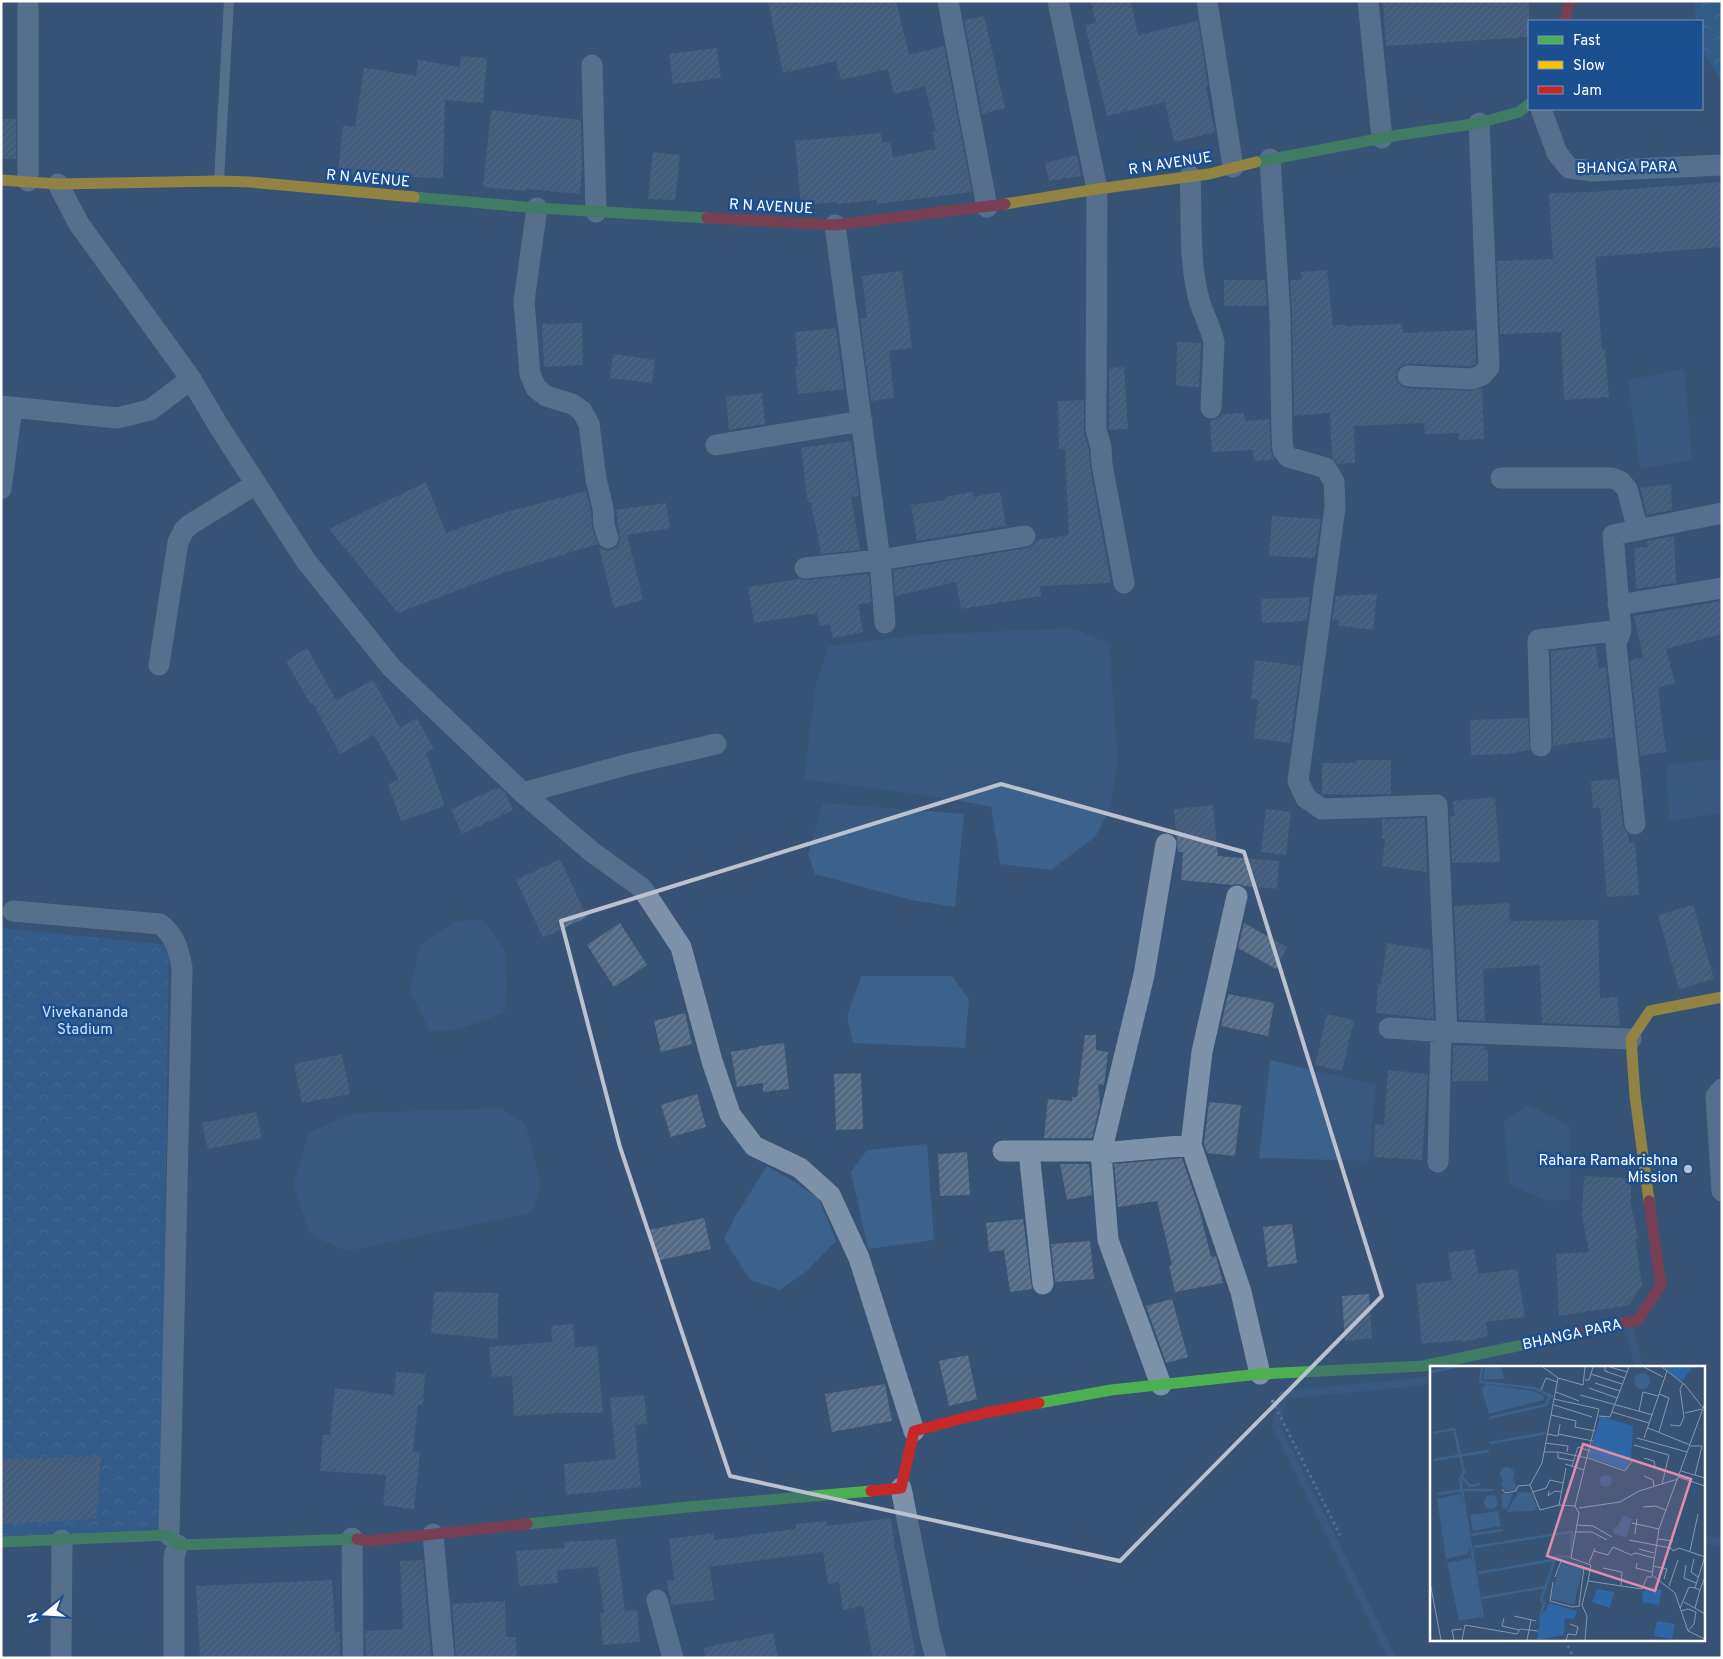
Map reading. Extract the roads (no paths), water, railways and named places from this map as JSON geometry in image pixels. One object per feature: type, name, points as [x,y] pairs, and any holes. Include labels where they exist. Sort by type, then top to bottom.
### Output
[{"type":"street","points":[[28,1],[28,182]]},
{"type":"street","points":[[948,1],[987,207]]},
{"type":"street","points":[[1058,1],[1098,189],[1096,430],[1101,447],[1102,464],[1124,584]]},
{"type":"street","points":[[1207,1],[1233,167]]},
{"type":"street","points":[[1368,1],[1382,138]]},
{"type":"street","points":[[1564,20],[1570,1]]},
{"type":"street","points":[[592,65],[596,212]]},
{"type":"street","name":"R N AVENUE","points":[[1,180],[58,184],[250,182],[537,208],[835,225],[987,207],[1209,174],[1270,159],[1479,122],[1519,112],[1528,105]]},
{"type":"street","name":"BHANGA PARA","points":[[1541,110],[1557,153],[1569,168],[1592,171],[1722,165]]},
{"type":"street","points":[[1408,376],[1472,379],[1482,375],[1490,367],[1479,122]]},
{"type":"street","points":[[1270,159],[1280,316],[1283,450],[1288,457],[1326,468],[1334,482],[1335,507],[1298,781],[1306,798],[1322,809],[1438,805],[1444,1031],[1438,1162]]},
{"type":"street","points":[[1190,176],[1194,273],[1200,307],[1212,332],[1214,342],[1211,408]]},
{"type":"street","points":[[58,184],[79,224],[191,379],[218,425],[306,561],[391,667],[523,793],[592,852],[642,888],[681,947],[712,1061],[730,1114],[754,1146],[800,1168],[830,1195],[859,1258],[914,1431],[901,1488],[936,1658]]},
{"type":"street","points":[[537,208],[524,301],[530,374],[536,388],[546,396],[572,404],[582,410],[589,424],[596,479],[608,538]]},
{"type":"street","points":[[835,225],[880,560],[885,623]]},
{"type":"street","points":[[1,488],[7,407],[117,418],[150,410],[191,379]]},
{"type":"street","points":[[716,446],[862,421]]},
{"type":"street","points":[[1501,478],[1612,478],[1620,481],[1627,489],[1638,530]]},
{"type":"street","points":[[158,665],[178,542],[184,530],[256,484]]},
{"type":"street","points":[[1635,824],[1616,644],[1621,630],[1613,535],[1722,513]]},
{"type":"street","points":[[805,568],[880,560],[1025,536]]},
{"type":"street","points":[[1618,605],[1722,588]]},
{"type":"street","points":[[1540,746],[1538,640],[1621,630]]},
{"type":"street","points":[[523,793],[629,764],[716,744]]},
{"type":"street","points":[[1161,1385],[1108,1240],[1101,1152],[1144,975],[1166,844]]},
{"type":"street","points":[[1237,896],[1202,1052],[1191,1145],[1241,1292],[1260,1374]]},
{"type":"street","points":[[13,911],[160,924],[169,931],[180,955],[182,968],[174,1658]]},
{"type":"street","points":[[1389,1028],[1631,1039],[1650,1011],[1722,997]]},
{"type":"street","name":"BHANGA PARA","points":[[914,1431],[984,1413],[1111,1390],[1260,1374],[1423,1366],[1638,1320],[1660,1285],[1634,1096],[1631,1039]]},
{"type":"street","points":[[1722,1089],[1716,1096],[1722,1191]]},
{"type":"street","points":[[1003,1151],[1101,1152],[1191,1145]]},
{"type":"street","points":[[1029,1152],[1042,1284]]},
{"type":"street","points":[[1,1542],[352,1538],[370,1540],[688,1507],[901,1488]]},
{"type":"street","points":[[433,1534],[444,1658]]},
{"type":"street","points":[[352,1538],[353,1658]]},
{"type":"street","points":[[61,1658],[62,1540]]},
{"type":"street","points":[[656,1600],[673,1658]]},
{"type":"lane","points":[[219,181],[229,1]]},
{"type":"waterway","points":[[1627,1330],[1630,1329],[1639,1366]]},
{"type":"waterway","points":[[1392,1658],[1276,1426],[1283,1395],[1418,1382],[1430,1379]]},
{"type":"waterway","points":[[1706,1540],[1722,1542]]},
{"type":"place","name":"Rahara Ramakrishna Mission","points":[[1688,1169]]},
{"type":"park label","name":"Vivekananda Stadium","points":[[85,1020]]}]
